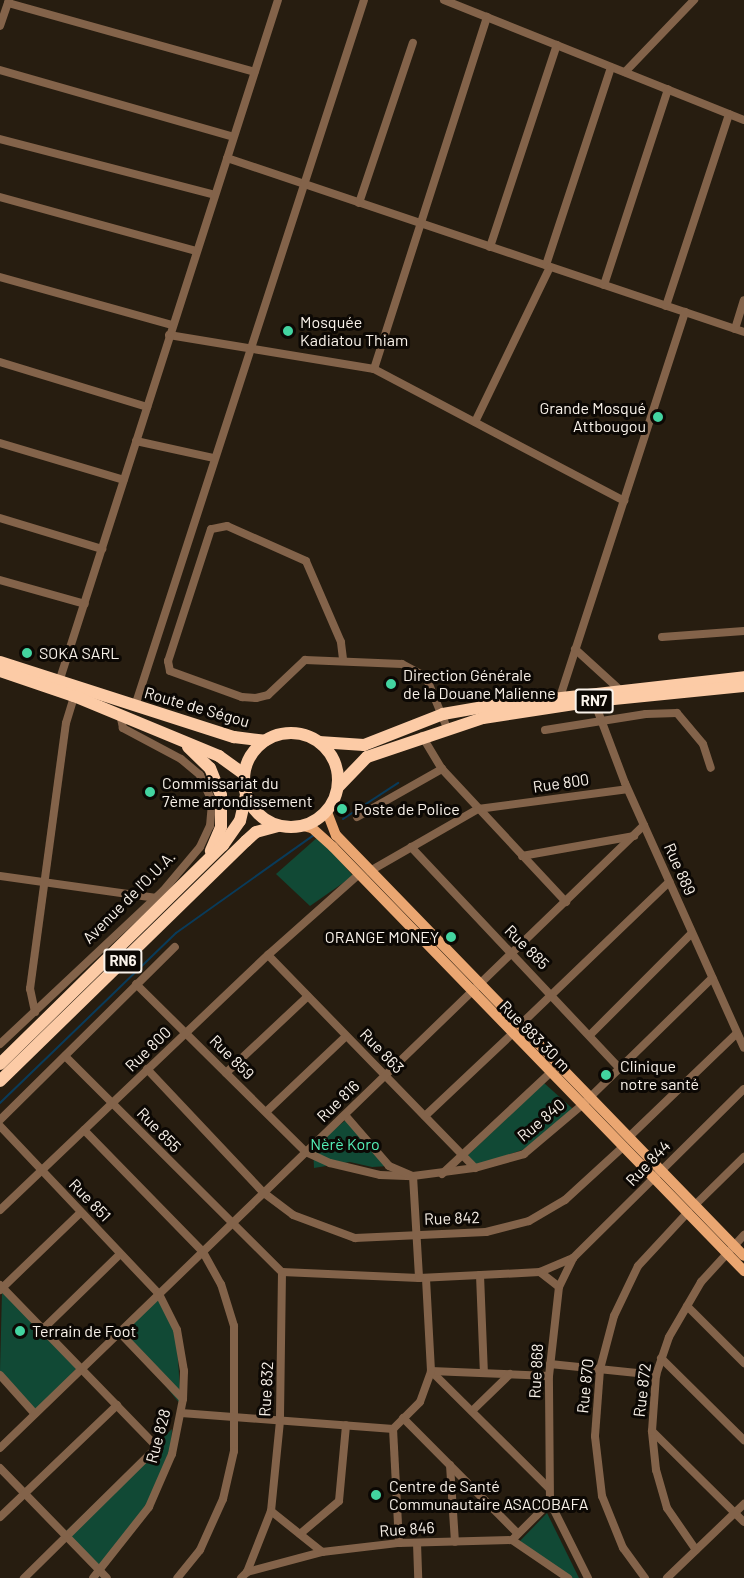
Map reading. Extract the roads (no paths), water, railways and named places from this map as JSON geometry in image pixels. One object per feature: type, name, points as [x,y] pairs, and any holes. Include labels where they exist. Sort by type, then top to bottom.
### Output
[{"type":"highway","name":"Route de Ségou","points":[[0,662],[234,737],[265,741]]},
{"type":"highway","name":"Route de Ségou","points":[[0,671],[120,714],[219,756],[244,774],[255,750],[265,741]]},
{"type":"highway","name":"RN7","points":[[319,742],[364,745],[443,714],[619,689],[744,676]]},
{"type":"highway","name":"RN7","points":[[338,787],[367,757],[447,728],[594,701],[744,686]]},
{"type":"highway","points":[[244,774],[246,795],[261,818],[278,826],[303,826],[327,812],[338,787],[334,762],[319,742],[286,733],[265,741]]},
{"type":"highway","points":[[167,734],[201,757],[216,779],[223,809],[213,849],[201,867]]},
{"type":"highway","name":"Avenue de l'O.U.A.","points":[[0,1064],[158,900],[201,867],[234,832],[246,795]]},
{"type":"highway","name":"RN6","points":[[0,1081],[246,841],[265,828],[278,826]]},
{"type":"main road","points":[[327,812],[336,835],[520,1025],[586,1101],[631,1135],[659,1173]]},
{"type":"main road","name":"Rue 883 30 m","points":[[303,826],[322,836],[458,980],[550,1073],[586,1101],[624,1146],[659,1173],[730,1248],[744,1271]]},
{"type":"main road","points":[[730,1248],[744,1256]]},
{"type":"street","points":[[135,706],[249,346],[364,0]]},
{"type":"street","points":[[444,0],[744,120]]},
{"type":"street","points":[[625,72],[694,0]]},
{"type":"street","points":[[59,682],[276,1]]},
{"type":"street","points":[[0,26],[9,2],[255,72]]},
{"type":"street","points":[[374,369],[486,17]]},
{"type":"street","points":[[359,203],[413,43]]},
{"type":"street","points":[[490,247],[557,45]]},
{"type":"street","points":[[475,422],[548,266],[611,67]]},
{"type":"street","points":[[0,70],[233,137]]},
{"type":"street","points":[[604,285],[668,89]]},
{"type":"street","points":[[666,306],[729,114]]},
{"type":"street","points":[[0,139],[215,195]]},
{"type":"street","points":[[227,158],[744,332]]},
{"type":"street","points":[[0,197],[196,251]]},
{"type":"street","points":[[0,277],[172,325]]},
{"type":"street","points":[[735,329],[744,300]]},
{"type":"street","points":[[560,697],[685,312]]},
{"type":"street","points":[[169,335],[249,346],[374,369],[624,501]]},
{"type":"street","points":[[0,362],[147,406]]},
{"type":"street","points":[[136,441],[214,458]]},
{"type":"street","points":[[0,443],[124,480]]},
{"type":"street","points":[[0,518],[102,549]]},
{"type":"street","points":[[343,659],[341,642],[306,561],[227,526],[211,529],[168,661],[170,671],[242,697],[256,698],[268,695],[305,660],[343,659],[415,669],[434,689],[447,728]]},
{"type":"street","points":[[0,580],[85,604]]},
{"type":"street","points":[[662,637],[744,631]]},
{"type":"street","points":[[575,649],[619,689]]},
{"type":"street","points":[[34,1011],[30,989],[66,723],[74,696]]},
{"type":"street","name":"Rue 889","points":[[594,701],[627,789],[744,1048]]},
{"type":"street","points":[[545,730],[602,723],[646,714],[677,713],[703,744],[711,768]]},
{"type":"street","name":"Avenue de l'O.U.A.","points":[[0,1044],[158,900],[200,847],[210,826],[212,801],[200,775],[192,767],[123,728],[120,714]]},
{"type":"street","points":[[423,736],[442,769],[566,902]]},
{"type":"street","points":[[357,817],[442,769]]},
{"type":"street","name":"Rue 800","points":[[370,871],[478,809],[627,789]]},
{"type":"street","name":"Rue 816","points":[[0,1448],[644,825]]},
{"type":"street","points":[[522,856],[634,836]]},
{"type":"street","name":"Rue 885","points":[[411,847],[552,994],[620,1069]]},
{"type":"street","name":"Rue 800","points":[[0,1210],[268,955],[358,875]]},
{"type":"street","points":[[0,876],[158,900]]},
{"type":"street","points":[[520,1025],[669,882]]},
{"type":"street","points":[[590,1035],[692,933]]},
{"type":"street","points":[[0,1120],[175,947]]},
{"type":"street","name":"Rue 863","points":[[268,955],[475,1168]]},
{"type":"street","points":[[458,980],[467,971]]},
{"type":"street","name":"Rue 840","points":[[306,1152],[380,1175],[413,1176],[442,1175],[524,1154],[586,1101],[712,978]]},
{"type":"street","name":"Rue 859","points":[[136,984],[306,1152]]},
{"type":"street","points":[[226,1073],[308,996]]},
{"type":"street","points":[[631,1135],[737,1033]]},
{"type":"street","points":[[424,1116],[512,1034]]},
{"type":"street","points":[[266,1113],[346,1036]]},
{"type":"street","name":"Rue 855","points":[[65,1056],[231,1225]]},
{"type":"street","name":"Rue 842","points":[[147,1070],[264,1193],[293,1215],[330,1231],[355,1238],[486,1232],[529,1221],[565,1200],[624,1146]]},
{"type":"street","points":[[442,1175],[550,1073]]},
{"type":"street","name":"Rue 844","points":[[573,1258],[744,1089]]},
{"type":"street","points":[[345,1115],[389,1166],[413,1176],[416,1235],[423,1278],[431,1371],[420,1402],[393,1429],[399,1543]]},
{"type":"street","name":"Rue 851","points":[[0,1126],[159,1294]]},
{"type":"street","points":[[84,1130],[203,1252],[221,1284],[234,1326],[237,1417],[234,1450],[223,1499],[200,1550],[177,1578]]},
{"type":"street","name":"Rue 870","points":[[645,1578],[623,1548],[602,1496],[595,1436],[600,1369],[614,1316],[638,1266],[744,1157]]},
{"type":"street","points":[[24,1578],[157,1447],[1,1288],[81,1212]]},
{"type":"street","points":[[231,1225],[282,1272],[423,1278],[540,1272],[573,1258]]},
{"type":"street","name":"Rue 872","points":[[696,1550],[667,1508],[656,1470],[652,1431],[657,1375],[661,1358],[687,1306],[730,1248],[744,1234]]},
{"type":"street","points":[[43,1329],[120,1254]]},
{"type":"street","name":"Rue 868","points":[[549,1488],[550,1364],[559,1287],[573,1258]]},
{"type":"street","name":"Rue 832","points":[[244,1575],[271,1511],[280,1420],[282,1272]]},
{"type":"street","points":[[540,1272],[559,1287]]},
{"type":"street","points":[[480,1275],[484,1373]]},
{"type":"street","name":"Rue 828","points":[[100,1576],[149,1507],[172,1454],[181,1413],[184,1371],[177,1330],[159,1294]]},
{"type":"street","points":[[687,1306],[744,1363]]},
{"type":"street","points":[[120,1333],[183,1399]]},
{"type":"street","points":[[661,1358],[744,1440]]},
{"type":"street","points":[[550,1364],[657,1375]]},
{"type":"street","points":[[431,1371],[549,1376]]},
{"type":"street","points":[[431,1371],[549,1488],[550,1502],[588,1578]]},
{"type":"street","points":[[472,1411],[510,1374]]},
{"type":"street","points":[[0,1375],[35,1414]]},
{"type":"street","points":[[0,1517],[117,1405]]},
{"type":"street","points":[[181,1413],[393,1429]]},
{"type":"street","points":[[403,1418],[450,1465],[515,1537],[568,1578]]},
{"type":"street","points":[[300,1534],[339,1501],[346,1425]]},
{"type":"street","points":[[652,1431],[744,1522]]},
{"type":"street","points":[[450,1465],[455,1542]]},
{"type":"street","points":[[0,1468],[66,1536],[100,1576]]},
{"type":"street","points":[[515,1537],[550,1502]]},
{"type":"street","points":[[667,1578],[744,1504]]},
{"type":"street","points":[[271,1511],[322,1552]]},
{"type":"street","name":"Rue 846","points":[[244,1575],[322,1552],[399,1543],[455,1542],[515,1537]]},
{"type":"street","points":[[417,1543],[418,1578]]},
{"type":"waterway","points":[[343,819],[398,783]]},
{"type":"waterway","points":[[0,1103],[176,933],[314,835]]},
{"type":"place","name":"Mosquée Kadiatou Thiam","points":[[288,331]]},
{"type":"place","name":"Grande Mosqué Attbougou","points":[[658,417]]},
{"type":"place","name":"SOKA SARL","points":[[27,653]]},
{"type":"place","name":"Direction Générale de la Douane Malienne","points":[[391,684]]},
{"type":"place","name":"Commissariat du 7ème arrondissement","points":[[150,792]]},
{"type":"place","name":"Poste de Police","points":[[342,809]]},
{"type":"place","name":"ORANGE MONEY","points":[[451,937]]},
{"type":"place","name":"Clinique notre santé","points":[[606,1075]]},
{"type":"place","name":"Terrain de Foot","points":[[20,1331]]},
{"type":"place","name":"Centre de Santé Communautaire ASACOBAFA","points":[[376,1495]]},
{"type":"park label","name":"Nèrè Koro","points":[[345,1144]]}]
